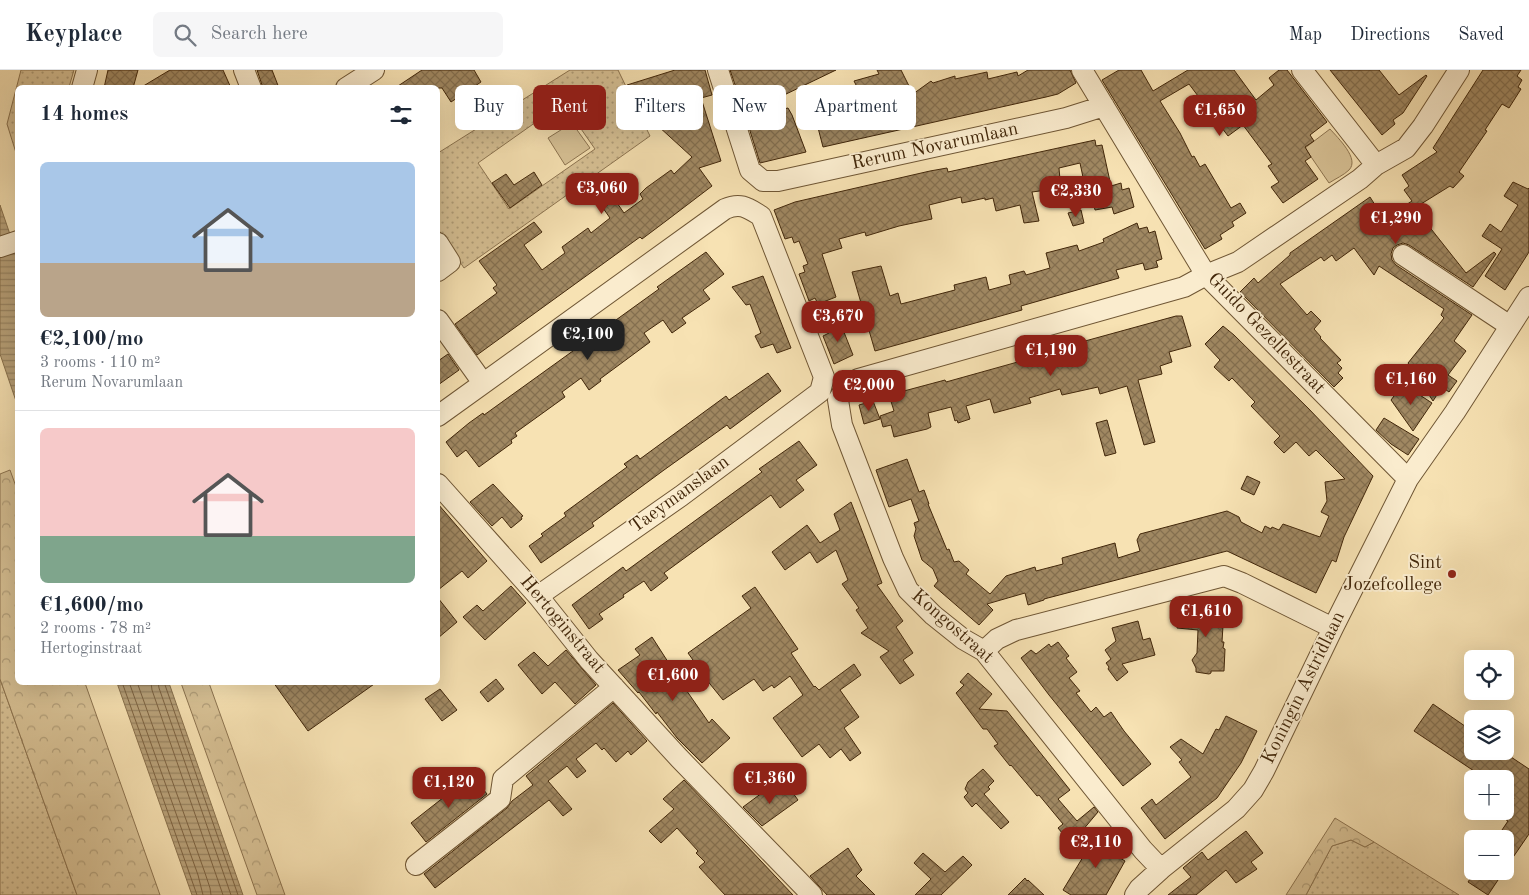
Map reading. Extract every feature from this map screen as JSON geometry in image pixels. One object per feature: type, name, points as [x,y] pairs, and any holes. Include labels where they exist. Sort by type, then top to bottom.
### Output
[{"type":"street","points":[[83,85],[87,70]]},
{"type":"street","points":[[244,70],[250,85]]},
{"type":"street","points":[[351,85],[374,70]]},
{"type":"street","name":"Rerum Novarumlaan","points":[[718,70],[750,170],[764,182],[778,181],[1066,118],[1104,106]]},
{"type":"street","name":"Guido Gezellestraat","points":[[1082,70],[1206,275],[1408,479]]},
{"type":"street","points":[[1302,70],[1376,165]]},
{"type":"street","points":[[1206,275],[1238,262],[1360,179],[1376,165],[1406,148],[1423,126],[1459,70]]},
{"type":"street","name":"Taeymanslaan","points":[[483,383],[725,209],[734,205],[748,207],[761,216],[824,377],[820,392],[681,496],[538,596]]},
{"type":"street","points":[[440,251],[444,267]]},
{"type":"street","points":[[1403,255],[1510,326]]},
{"type":"street","name":"Kongostraat","points":[[1161,869],[1143,850],[984,651],[963,639],[933,615],[908,590],[893,558],[842,425],[838,400],[846,388],[858,379],[1184,287],[1206,275]]},
{"type":"street","name":"Koningin Astridlaan","points":[[1135,895],[1139,888],[1161,869],[1236,809],[1252,790],[1264,771],[1408,479],[1455,412],[1529,297]]},
{"type":"street","points":[[440,323],[483,383],[440,415]]},
{"type":"street","name":"Hertoginstraat","points":[[440,486],[538,596],[614,688],[812,895]]},
{"type":"street","points":[[984,651],[997,639],[1016,630],[1224,576],[1333,628]]},
{"type":"street","points":[[416,865],[500,799],[503,778],[614,688]]},
{"type":"green space","points":[[21,70],[74,70],[70,85],[17,85]]},
{"type":"green space","points":[[570,70],[618,70],[625,85],[616,85],[616,130],[647,130],[650,136],[464,268],[440,232],[440,152],[475,130],[523,130],[523,100],[533,93],[533,124],[478,163],[509,209],[595,149],[582,130],[606,130],[606,85],[546,85]]},
{"type":"green space","points":[[15,93],[15,150],[7,124]]},
{"type":"green space","points":[[1330,129],[1347,149],[1352,165],[1349,170],[1329,183],[1305,148]]},
{"type":"green space","points":[[561,130],[577,130],[590,148],[565,165],[548,138]]},
{"type":"green space","points":[[10,470],[15,484],[15,685],[86,685],[160,895],[77,895],[0,679],[0,474]]},
{"type":"green space","points":[[0,679],[77,895],[0,895]]},
{"type":"green space","points":[[182,685],[210,685],[285,895],[257,895]]},
{"type":"green space","points":[[1335,818],[1374,842],[1365,847],[1351,840],[1332,846],[1306,895],[1286,895]]},
{"type":"green space","points":[[1351,840],[1365,847],[1374,842],[1459,895],[1306,895],[1332,846]]},
{"type":"water","points":[[0,205],[15,249],[15,398],[0,354]]},
{"type":"water","points":[[118,685],[170,685],[243,895],[192,895]]},
{"type":"building","points":[[108,70],[138,70],[134,85],[105,85]]},
{"type":"building","points":[[170,70],[223,70],[230,85],[145,85]]},
{"type":"building","points":[[257,70],[272,70],[278,85],[262,85]]},
{"type":"building","points":[[422,70],[474,70],[481,82],[476,85],[455,85],[455,99],[451,102],[442,88],[440,88],[440,85],[400,85]]},
{"type":"building","points":[[675,70],[705,70],[712,95],[703,97],[703,85],[627,85]]},
{"type":"building","points":[[730,70],[836,70],[805,85],[796,85],[796,89],[786,94],[786,85],[735,85]]},
{"type":"building","points":[[877,70],[901,70],[908,85],[856,85],[854,81],[879,74]]},
{"type":"building","points":[[1028,70],[1070,70],[1076,83],[1058,94],[916,126],[916,92],[931,81],[933,83],[955,76],[955,79],[987,72],[988,79],[1017,72],[1018,76]]},
{"type":"building","points":[[1119,70],[1141,70],[1153,91],[1188,70],[1234,70],[1256,100],[1274,85],[1269,78],[1279,70],[1287,70],[1327,122],[1310,135],[1314,141],[1305,147],[1311,157],[1305,161],[1318,179],[1283,203],[1271,187],[1279,182],[1268,166],[1272,164],[1243,125],[1228,136],[1189,84],[1160,101],[1192,157],[1194,156],[1200,167],[1205,164],[1231,208],[1240,203],[1246,213],[1232,222],[1234,226],[1220,235],[1222,239],[1205,249],[1102,80]]},
{"type":"building","points":[[1330,70],[1379,70],[1399,95],[1427,76],[1403,113],[1393,120],[1395,124],[1382,135]]},
{"type":"building","points":[[1483,70],[1521,70],[1517,76],[1522,80],[1518,87],[1521,89],[1509,108],[1502,104],[1485,130],[1487,131],[1459,172],[1464,176],[1453,188],[1450,186],[1421,204],[1428,215],[1424,220],[1466,273],[1494,252],[1496,254],[1473,287],[1409,245],[1403,243],[1397,245],[1393,248],[1391,254],[1392,260],[1396,265],[1472,315],[1454,341],[1466,351],[1448,375],[1457,381],[1449,392],[1442,387],[1433,401],[1408,363],[1444,318],[1441,315],[1444,309],[1379,266],[1374,275],[1354,248],[1336,261],[1332,255],[1324,261],[1321,257],[1280,284],[1307,315],[1311,311],[1321,321],[1314,329],[1341,360],[1337,363],[1342,368],[1338,373],[1343,378],[1334,387],[1240,292],[1254,278],[1258,283],[1290,253],[1370,197],[1384,219],[1412,201],[1404,190],[1409,186],[1402,175],[1437,152],[1433,148]]},
{"type":"building","points":[[703,104],[721,161],[699,168],[712,186],[642,239],[640,237],[477,355],[455,324],[497,293],[493,288],[497,285],[479,261],[534,222],[542,232],[524,245],[542,270],[565,253],[562,247],[588,228],[591,233],[610,218],[603,208],[615,200],[624,213],[643,199],[640,194],[646,188],[671,170],[674,174],[692,157],[662,130],[703,130]]},
{"type":"building","points":[[786,108],[788,108],[792,115],[796,130],[798,130],[806,152],[760,163],[750,130],[786,130]]},
{"type":"building","points":[[819,130],[898,130],[823,147]]},
{"type":"building","points":[[1095,140],[1096,146],[1102,145],[1111,186],[1121,183],[1122,190],[1129,188],[1134,207],[1114,214],[1112,207],[1095,210],[1089,181],[1084,182],[1080,163],[1059,168],[1060,180],[1046,183],[1047,190],[1032,192],[1039,221],[1024,223],[1020,205],[996,211],[993,198],[962,203],[961,197],[929,205],[932,219],[866,236],[865,232],[839,239],[842,248],[822,254],[836,297],[818,304],[815,298],[809,301],[799,274],[805,272],[803,266],[808,264],[799,241],[794,243],[792,237],[785,239],[774,210],[795,202],[930,171],[947,168],[948,172]]},
{"type":"building","points":[[534,172],[542,185],[510,208],[492,183],[506,174],[514,185]]},
{"type":"building","points":[[1513,182],[1529,188],[1529,252],[1505,290],[1485,276],[1502,249],[1482,236],[1490,224],[1501,232],[1518,205],[1504,196]]},
{"type":"building","points":[[1081,210],[1084,223],[1073,226],[1068,213]]},
{"type":"building","points":[[1137,223],[1139,229],[1147,227],[1149,233],[1155,231],[1162,259],[1156,261],[1158,267],[1145,270],[1143,263],[1116,270],[1119,278],[1021,306],[1022,310],[875,351],[852,272],[881,266],[890,296],[898,293],[901,304],[955,290],[954,285],[986,277],[989,290],[1011,284],[1009,275],[1024,271],[1026,275],[1050,268],[1046,253],[1077,245],[1079,251],[1104,242],[1103,239]]},
{"type":"building","points":[[706,252],[724,274],[703,290],[710,299],[682,318],[686,323],[672,333],[663,320],[644,333],[650,342],[600,379],[601,381],[589,390],[581,378],[562,392],[565,397],[515,433],[517,436],[511,440],[512,443],[479,467],[466,450],[457,457],[446,442],[469,423],[483,413],[484,415],[659,289],[657,287]]},
{"type":"building","points":[[763,276],[791,348],[777,353],[773,344],[761,348],[755,336],[761,333],[750,304],[746,305],[732,287]]},
{"type":"building","points":[[1176,316],[1182,316],[1191,346],[1169,352],[1172,362],[1160,366],[1162,374],[1138,380],[1155,442],[1144,445],[1127,386],[1100,394],[1098,387],[1062,395],[1060,389],[1029,398],[1031,403],[994,413],[990,399],[966,406],[970,419],[958,423],[957,420],[955,421],[951,407],[928,413],[931,427],[894,437],[891,425],[883,427],[880,416],[894,411],[889,395],[945,380],[946,382]]},
{"type":"building","points":[[840,322],[853,355],[834,364],[823,336],[829,333],[827,327]]},
{"type":"building","points":[[1223,326],[1309,409],[1373,476],[1344,537],[1336,562],[1332,560],[1316,593],[1227,551],[1044,599],[1028,605],[1025,593],[987,604],[993,610],[979,625],[934,586],[938,581],[933,569],[922,560],[914,536],[916,529],[914,523],[919,521],[911,499],[889,507],[876,470],[907,459],[919,492],[924,490],[947,550],[949,549],[954,562],[959,561],[969,570],[966,574],[990,594],[1006,576],[1035,567],[1036,571],[1063,564],[1062,558],[1115,543],[1118,558],[1140,551],[1137,540],[1140,534],[1227,511],[1239,517],[1241,522],[1262,533],[1265,526],[1279,530],[1283,524],[1320,537],[1329,516],[1321,512],[1327,501],[1325,482],[1345,479],[1316,450],[1309,456],[1296,442],[1284,453],[1275,444],[1274,442],[1280,436],[1251,406],[1255,402],[1232,378],[1229,381],[1214,367],[1220,360],[1205,344]]},
{"type":"building","points":[[448,354],[459,370],[440,384],[440,360]]},
{"type":"building","points":[[768,373],[781,391],[730,429],[727,425],[664,470],[592,523],[594,526],[541,563],[529,546],[543,536],[541,534],[566,516],[564,513],[627,467],[624,464],[637,455],[640,459],[726,396],[729,400]]},
{"type":"building","points":[[1403,384],[1432,403],[1413,431],[1391,400]]},
{"type":"building","points":[[873,401],[880,419],[864,424],[859,405]]},
{"type":"building","points":[[1384,418],[1419,439],[1408,455],[1391,444],[1376,430]]},
{"type":"building","points":[[1107,420],[1116,453],[1105,456],[1096,423]]},
{"type":"building","points":[[799,441],[817,465],[796,480],[804,490],[780,508],[771,495],[664,573],[668,578],[651,591],[644,581],[623,595],[624,597],[599,614],[603,619],[589,629],[572,605],[623,567],[626,571],[762,472],[759,469]]},
{"type":"building","points":[[1247,476],[1260,482],[1254,495],[1241,489]]},
{"type":"building","points":[[493,484],[523,516],[511,528],[502,517],[492,526],[470,502]]},
{"type":"building","points":[[851,502],[882,583],[877,585],[903,621],[896,627],[913,653],[903,660],[914,675],[900,684],[880,657],[889,651],[861,633],[868,628],[856,610],[859,608],[842,584],[848,580],[836,550],[817,563],[810,552],[785,570],[772,552],[807,525],[820,543],[840,530],[834,514]]},
{"type":"building","points":[[440,506],[487,561],[468,578],[462,571],[440,588]]},
{"type":"building","points":[[511,586],[526,603],[485,640],[463,617],[477,605],[483,611]]},
{"type":"building","points":[[755,587],[798,649],[791,653],[814,687],[819,690],[854,664],[861,675],[840,690],[859,717],[844,728],[861,753],[850,761],[841,749],[830,758],[819,744],[802,757],[773,718],[803,695],[790,676],[774,688],[772,685],[763,691],[754,679],[723,700],[688,653],[751,608],[742,596]]},
{"type":"building","points":[[440,601],[457,622],[440,636]]},
{"type":"building","points":[[1209,609],[1224,609],[1222,642],[1224,642],[1223,648],[1225,649],[1224,671],[1211,671],[1209,674],[1196,672],[1192,660],[1197,653],[1198,630],[1177,628],[1179,610],[1206,612]]},
{"type":"building","points":[[1138,621],[1143,640],[1150,638],[1155,655],[1122,664],[1128,672],[1117,681],[1106,663],[1111,659],[1105,650],[1116,641],[1112,628]]},
{"type":"building","points":[[652,637],[670,665],[666,667],[679,685],[682,684],[709,723],[712,719],[730,738],[702,763],[677,738],[657,712],[656,714],[639,692],[618,670],[640,655],[635,649]]},
{"type":"building","points":[[1058,642],[1069,656],[1066,658],[1077,672],[1069,678],[1080,691],[1076,693],[1091,712],[1096,707],[1104,717],[1111,712],[1151,764],[1123,786],[1021,658],[1031,650],[1036,654],[1049,644],[1051,647]]},
{"type":"building","points":[[566,650],[596,685],[575,704],[555,682],[542,694],[518,665],[534,652],[548,666]]},
{"type":"building","points":[[968,673],[992,694],[979,709],[1007,711],[1070,790],[1058,799],[1077,821],[1094,807],[1098,812],[1071,844],[1058,828],[1063,824],[1039,795],[1037,796],[1010,766],[994,746],[998,744],[987,729],[983,729],[956,693],[964,685],[960,682]]},
{"type":"building","points":[[496,679],[504,689],[488,702],[480,692]]},
{"type":"building","points":[[275,685],[373,685],[308,731]]},
{"type":"building","points":[[440,689],[457,710],[442,721],[425,699]]},
{"type":"building","points":[[613,703],[647,741],[631,755],[628,751],[616,762],[604,748],[602,750],[596,743],[576,759],[586,771],[577,778],[567,766],[548,781],[572,809],[563,816],[549,800],[435,888],[424,874],[533,785],[526,776]]},
{"type":"building","points":[[1433,704],[1464,725],[1464,760],[1514,759],[1529,769],[1529,834],[1514,856],[1514,830],[1502,830],[1508,821],[1506,820],[1514,820],[1514,770],[1472,770],[1414,731]]},
{"type":"building","points":[[1226,716],[1257,731],[1241,763],[1217,798],[1165,839],[1141,808],[1152,799],[1156,805],[1191,777],[1179,762],[1182,760],[1170,747],[1181,739],[1203,754],[1216,729],[1219,730]]},
{"type":"building","points":[[983,769],[994,781],[988,787],[990,789],[984,794],[1009,822],[1001,829],[976,803],[972,807],[964,797],[968,793],[965,789],[968,782]]},
{"type":"building","points":[[472,775],[487,794],[426,842],[411,823]]},
{"type":"building","points":[[684,780],[793,895],[725,895],[699,867],[705,862],[696,853],[698,851],[677,828],[661,843],[649,831],[674,809],[663,799]]},
{"type":"building","points":[[774,784],[782,795],[790,789],[798,800],[762,826],[743,807]]},
{"type":"building","points":[[1100,829],[1120,854],[1120,858],[1125,861],[1106,895],[1071,895],[1063,890]]},
{"type":"building","points":[[1246,831],[1263,853],[1251,862],[1257,869],[1236,883],[1226,870],[1196,895],[1168,895],[1191,877],[1183,868],[1202,852],[1208,860]]},
{"type":"building","points":[[848,848],[862,870],[856,876],[875,895],[827,895],[810,876]]},
{"type":"building","points":[[923,853],[945,872],[963,856],[972,865],[941,895],[915,895],[931,879],[914,863]]},
{"type":"building","points":[[1025,878],[1027,881],[1044,895],[1008,895]]},
{"type":"building","points":[[1469,880],[1498,880],[1488,895],[1468,882]]},
{"type":"place","name":"Sint Jozefcollege","points":[[1452,574]]}]
